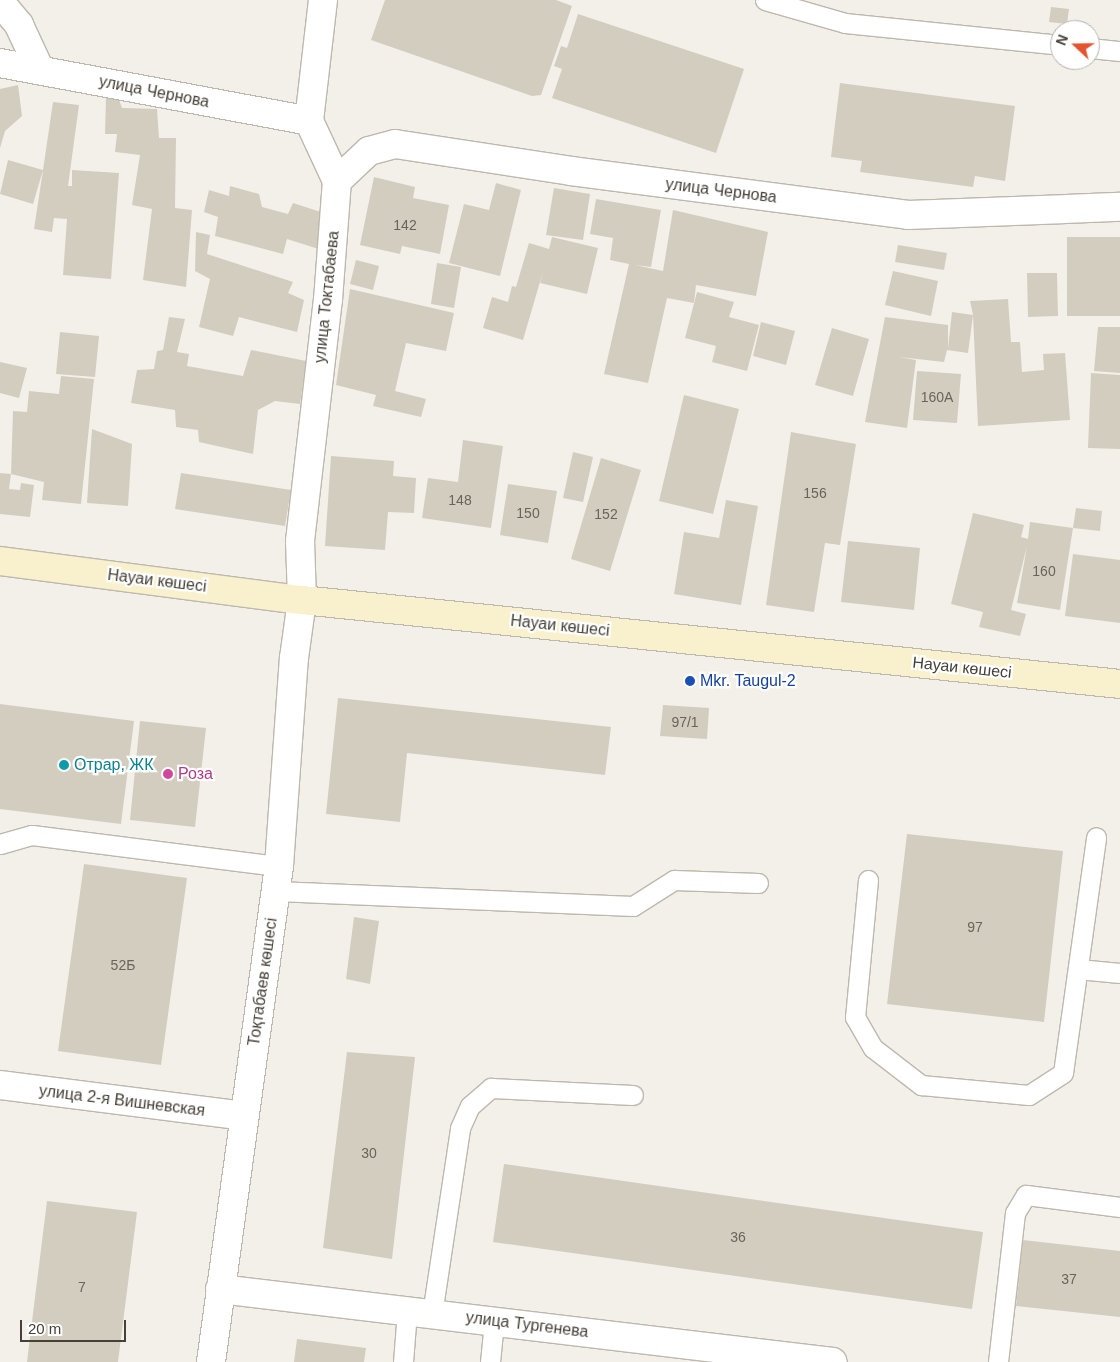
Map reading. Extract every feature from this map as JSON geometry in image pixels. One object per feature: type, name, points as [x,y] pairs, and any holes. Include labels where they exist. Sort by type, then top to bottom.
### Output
[{"type":"street","points":[[323,0],[309,121],[338,181]]},
{"type":"street","points":[[0,2],[19,25],[40,70]]},
{"type":"street","name":"улица Чернова","points":[[0,62],[309,121]]},
{"type":"street","name":"улица Чернова","points":[[338,181],[369,151],[395,144],[572,171],[908,215],[1120,207]]},
{"type":"street","name":"улица Токтабаева","points":[[302,600],[300,541],[328,300],[338,181]]},
{"type":"street","name":"Науаи көшесі","points":[[0,561],[302,600],[1120,684]]},
{"type":"street","name":"Тоқтабаев көшесі","points":[[210,1362],[277,878],[294,658],[302,600]]},
{"type":"street","name":"улица 2-я Вишневская","points":[[0,1086],[244,1116]]},
{"type":"street","name":"улица Тургенева","points":[[220,1289],[833,1362]]},
{"type":"lane","points":[[766,0],[845,23],[1050,44]]},
{"type":"lane","points":[[1100,49],[1120,51]]},
{"type":"lane","points":[[0,844],[32,835],[277,878],[633,906],[674,880],[758,883]]},
{"type":"lane","points":[[868,880],[855,1017],[873,1048],[921,1085],[1029,1095],[1063,1073],[1096,837]]},
{"type":"lane","points":[[1078,969],[1120,973]]},
{"type":"lane","points":[[403,1362],[419,1313],[460,1128],[470,1106],[491,1088],[633,1095]]},
{"type":"lane","points":[[998,1362],[1015,1213],[1026,1195],[1120,1207]]},
{"type":"lane","points":[[490,1362],[494,1322]]},
{"type":"building","points":[[385,0],[556,0],[572,6],[541,95],[532,96],[371,40]]},
{"type":"building","points":[[1051,7],[1069,9],[1068,20],[1050,20],[1049,22]]},
{"type":"building","points":[[578,14],[744,69],[716,153],[552,98],[562,69],[554,66],[561,46],[567,48]]},
{"type":"building","points":[[840,83],[1015,106],[1005,181],[975,176],[973,187],[860,172],[862,161],[831,157]]},
{"type":"building","points":[[18,85],[22,116],[5,131],[0,148],[0,89]]},
{"type":"building","points":[[106,97],[118,97],[122,108],[157,109],[159,138],[176,138],[175,208],[192,210],[186,287],[143,280],[152,209],[132,205],[140,155],[115,152],[117,134],[105,134]]},
{"type":"building","points":[[53,102],[79,105],[68,186],[72,186],[72,170],[119,173],[111,279],[63,275],[67,219],[54,218],[52,232],[34,229]]},
{"type":"building","points":[[8,160],[43,170],[33,204],[0,194]]},
{"type":"building","points":[[374,177],[415,187],[413,198],[449,205],[440,254],[402,246],[400,254],[360,245]]},
{"type":"building","points":[[496,183],[521,190],[500,276],[449,263],[464,204],[489,210]]},
{"type":"building","points":[[230,186],[259,194],[262,207],[288,214],[293,203],[327,214],[325,251],[287,239],[283,254],[215,236],[218,217],[204,212],[209,190],[229,196]]},
{"type":"building","points":[[554,188],[590,194],[583,240],[546,235]]},
{"type":"building","points":[[596,199],[661,210],[651,267],[635,265],[663,271],[673,210],[768,232],[756,296],[696,285],[694,303],[667,298],[648,383],[604,374],[629,264],[610,260],[613,238],[590,234]]},
{"type":"building","points":[[196,232],[210,235],[207,254],[293,282],[288,293],[304,300],[297,332],[239,317],[233,336],[199,327],[210,279],[195,271]]},
{"type":"building","points":[[552,237],[598,248],[587,294],[540,283],[544,268],[523,340],[483,328],[492,297],[508,302],[512,286],[516,287],[529,243],[549,249]]},
{"type":"building","points":[[1067,237],[1120,237],[1120,316],[1067,316]]},
{"type":"building","points":[[898,245],[947,253],[944,270],[895,262]]},
{"type":"building","points":[[356,260],[379,266],[373,290],[350,284]]},
{"type":"building","points":[[437,263],[461,267],[454,308],[431,304]]},
{"type":"building","points":[[893,271],[938,281],[931,316],[885,305]]},
{"type":"building","points":[[1027,273],[1057,273],[1058,316],[1028,317]]},
{"type":"building","points":[[350,289],[454,313],[446,351],[406,343],[395,391],[426,399],[421,417],[373,406],[376,395],[336,385]]},
{"type":"building","points":[[697,292],[734,302],[729,317],[759,325],[747,371],[712,362],[716,346],[685,338]]},
{"type":"building","points":[[1008,299],[1011,342],[1020,342],[1022,372],[1044,370],[1043,354],[1065,353],[1070,420],[978,426],[973,315],[970,301]]},
{"type":"building","points":[[952,312],[973,315],[968,353],[947,350],[944,362],[899,357],[916,360],[907,428],[865,422],[885,317],[948,325],[948,348]]},
{"type":"building","points":[[169,317],[185,319],[177,352],[189,354],[187,366],[243,376],[251,350],[306,361],[300,404],[275,401],[258,410],[253,454],[199,442],[198,430],[176,427],[175,410],[131,403],[137,370],[154,369],[157,351],[163,350]]},
{"type":"building","points":[[761,322],[795,331],[786,365],[753,356]]},
{"type":"building","points":[[1098,327],[1120,327],[1120,373],[1094,371]]},
{"type":"building","points":[[832,328],[869,339],[853,396],[815,385]]},
{"type":"building","points":[[60,332],[99,336],[95,377],[56,374]]},
{"type":"building","points":[[0,362],[27,368],[19,398],[0,393]]},
{"type":"building","points":[[917,371],[961,374],[957,423],[913,420]]},
{"type":"building","points":[[1091,373],[1120,375],[1120,449],[1088,448]]},
{"type":"building","points":[[61,376],[94,379],[81,504],[42,500],[44,482],[11,474],[13,411],[27,412],[29,391],[59,394]]},
{"type":"building","points":[[684,395],[739,409],[713,514],[659,501]]},
{"type":"building","points":[[92,429],[132,444],[128,506],[87,503]]},
{"type":"building","points":[[791,432],[856,444],[840,545],[825,543],[814,612],[766,605]]},
{"type":"building","points":[[463,440],[503,446],[491,528],[422,518],[428,478],[458,482]]},
{"type":"building","points":[[573,452],[593,457],[583,502],[563,498]]},
{"type":"building","points":[[331,456],[394,461],[393,476],[416,478],[414,513],[388,512],[385,550],[325,546]]},
{"type":"building","points":[[601,458],[641,470],[610,571],[571,559]]},
{"type":"building","points":[[0,473],[11,474],[9,489],[20,490],[21,483],[34,485],[30,517],[0,514]]},
{"type":"building","points":[[181,473],[291,490],[285,526],[175,509]]},
{"type":"building","points":[[508,484],[557,491],[548,543],[500,535]]},
{"type":"building","points":[[726,500],[758,506],[741,605],[674,594],[684,532],[719,538]]},
{"type":"building","points":[[1076,508],[1102,511],[1100,531],[1073,528]]},
{"type":"building","points":[[973,513],[1024,525],[1021,537],[1028,539],[1030,522],[1073,528],[1060,610],[1017,603],[1027,546],[1011,610],[1026,614],[1020,636],[979,627],[983,612],[951,604]]},
{"type":"building","points":[[848,541],[920,548],[914,610],[841,602]]},
{"type":"building","points":[[1073,554],[1120,560],[1120,623],[1065,616]]},
{"type":"building","points":[[338,698],[611,727],[605,775],[407,753],[400,822],[326,814]]},
{"type":"building","name":"Отрар, ЖК","points":[[0,704],[134,721],[121,824],[0,809]]},
{"type":"building","points":[[663,705],[709,708],[707,739],[660,736]]},
{"type":"building","name":"Роза","points":[[140,721],[206,728],[195,827],[130,820]]},
{"type":"building","points":[[907,834],[1063,851],[1044,1022],[887,1004]]},
{"type":"building","points":[[84,864],[187,878],[161,1065],[58,1051]]},
{"type":"building","points":[[354,917],[379,921],[370,984],[346,979]]},
{"type":"building","points":[[347,1052],[415,1057],[392,1259],[323,1248]]},
{"type":"building","points":[[504,1164],[983,1232],[972,1309],[493,1242]]},
{"type":"building","points":[[47,1201],[137,1212],[118,1362],[27,1362]]},
{"type":"building","points":[[1023,1240],[1120,1251],[1120,1317],[1016,1306]]},
{"type":"building","points":[[297,1339],[366,1348],[364,1362],[294,1362]]},
{"type":"place","name":"Mkr. Taugul-2","points":[[690,681]]},
{"type":"place","name":"Отрар, ЖК","points":[[64,765]]},
{"type":"place","name":"Роза","points":[[168,774]]}]
